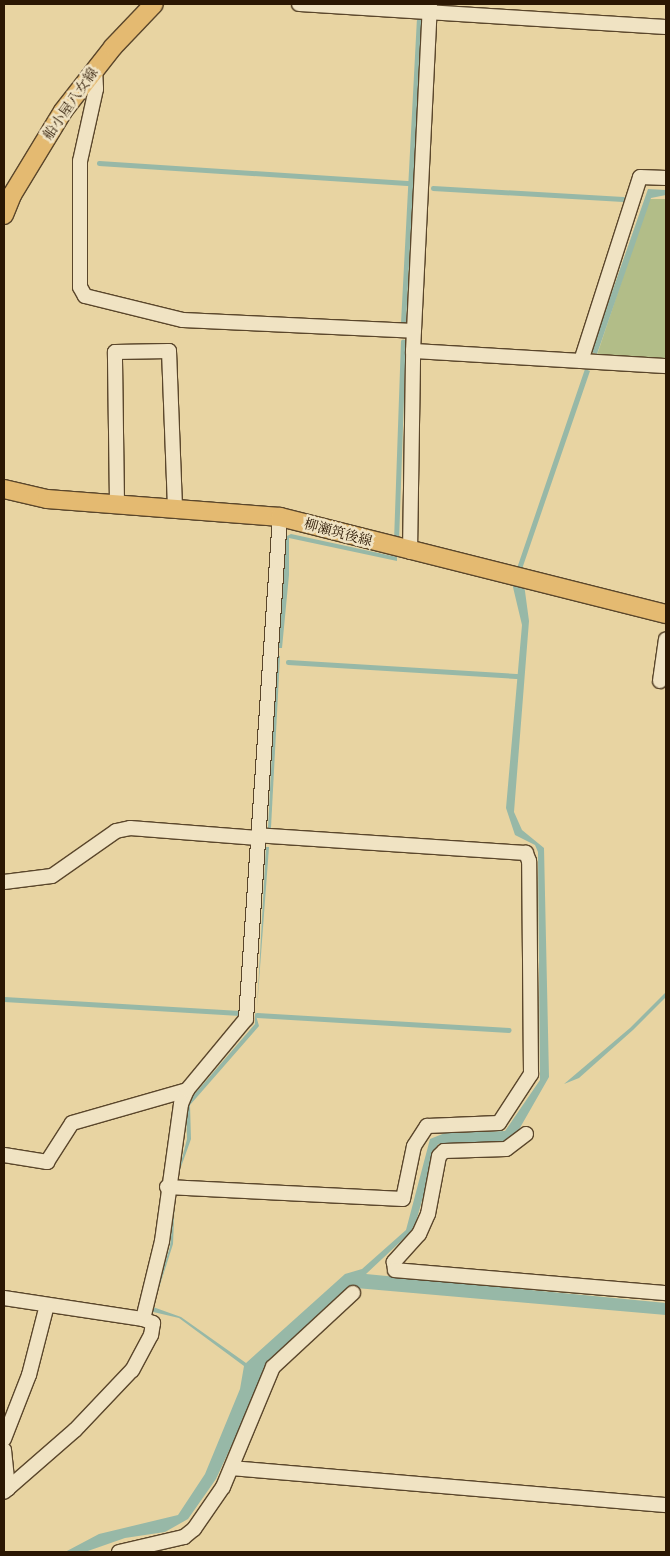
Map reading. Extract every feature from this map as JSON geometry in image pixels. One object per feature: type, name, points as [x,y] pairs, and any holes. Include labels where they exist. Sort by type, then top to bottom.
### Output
[{"type":"main road","name":"船小屋八女線","points":[[4,215],[12,195],[63,111],[95,69],[154,4]]},
{"type":"main road","name":"柳瀬筑後線","points":[[4,489],[47,499],[280,517],[410,552],[666,614]]},
{"type":"street","points":[[299,4],[430,8],[666,27]]},
{"type":"street","points":[[410,552],[414,332],[430,8]]},
{"type":"street","points":[[95,69],[96,89],[80,161],[80,287],[85,296],[183,320],[414,332]]},
{"type":"street","points":[[581,361],[640,177],[666,178]]},
{"type":"street","points":[[116,503],[115,352],[169,351],[175,508]]},
{"type":"street","points":[[414,351],[666,366]]},
{"type":"street","points":[[142,1319],[162,1241],[167,1187],[187,1090],[246,1019],[280,517]]},
{"type":"street","points":[[660,680],[666,639]]},
{"type":"street","points":[[4,882],[52,876],[116,830],[130,828],[526,853],[529,861],[531,1074],[500,1123],[427,1126],[414,1146],[403,1199],[167,1187]]},
{"type":"street","points":[[4,1155],[47,1162],[72,1123],[187,1090]]},
{"type":"street","points":[[526,1134],[506,1149],[444,1151],[440,1156],[428,1214],[419,1234],[394,1262],[395,1270],[666,1293]]},
{"type":"street","points":[[118,1552],[184,1537],[207,1513],[232,1468],[273,1366],[353,1293]]},
{"type":"street","points":[[4,1298],[142,1319],[152,1324],[151,1335],[132,1370],[75,1430],[6,1490]]},
{"type":"street","points":[[4,1439],[28,1375],[47,1306]]},
{"type":"street","points":[[4,1450],[6,1490]]},
{"type":"street","points":[[232,1468],[666,1505]]},
{"type":"green space","points":[[649,199],[666,199],[666,359],[597,355]]},
{"type":"shaded area","points":[[648,189],[666,190],[666,195],[651,198],[597,354],[591,352]]},
{"type":"shaded area","points":[[585,369],[590,371],[522,569],[529,621],[514,812],[522,830],[544,848],[549,1077],[517,1133],[503,1143],[438,1144],[414,1229],[366,1274],[666,1303],[666,1315],[356,1288],[271,1360],[216,1479],[188,1519],[165,1532],[125,1538],[85,1552],[65,1552],[99,1534],[178,1515],[205,1474],[240,1389],[244,1366],[179,1318],[149,1311],[170,1247],[175,1195],[173,1244],[153,1307],[181,1317],[246,1363],[345,1274],[362,1269],[406,1230],[430,1139],[445,1133],[505,1131],[540,1080],[538,852],[535,845],[515,835],[506,808],[522,625],[512,583]]},
{"type":"shaded area","points":[[291,534],[397,557],[397,561],[289,538],[289,575],[282,648],[279,648],[285,537]]},
{"type":"shaded area","points":[[277,656],[280,656],[271,830],[268,830]]},
{"type":"shaded area","points":[[266,847],[269,847],[257,1008]]},
{"type":"shaded area","points":[[666,992],[666,997],[633,1030],[579,1078],[564,1084],[630,1028]]},
{"type":"shaded area","points":[[255,1012],[259,1026],[190,1105],[191,1139],[177,1178],[187,1139],[186,1104],[255,1024]]},
{"type":"waterway","points":[[403,323],[419,21]]},
{"type":"waterway","points":[[99,163],[410,183]]},
{"type":"waterway","points":[[433,188],[623,199]]},
{"type":"waterway","points":[[396,541],[403,342]]},
{"type":"waterway","points":[[288,662],[520,676]]},
{"type":"waterway","points":[[4,999],[240,1013]]},
{"type":"waterway","points":[[257,1015],[509,1030]]}]
